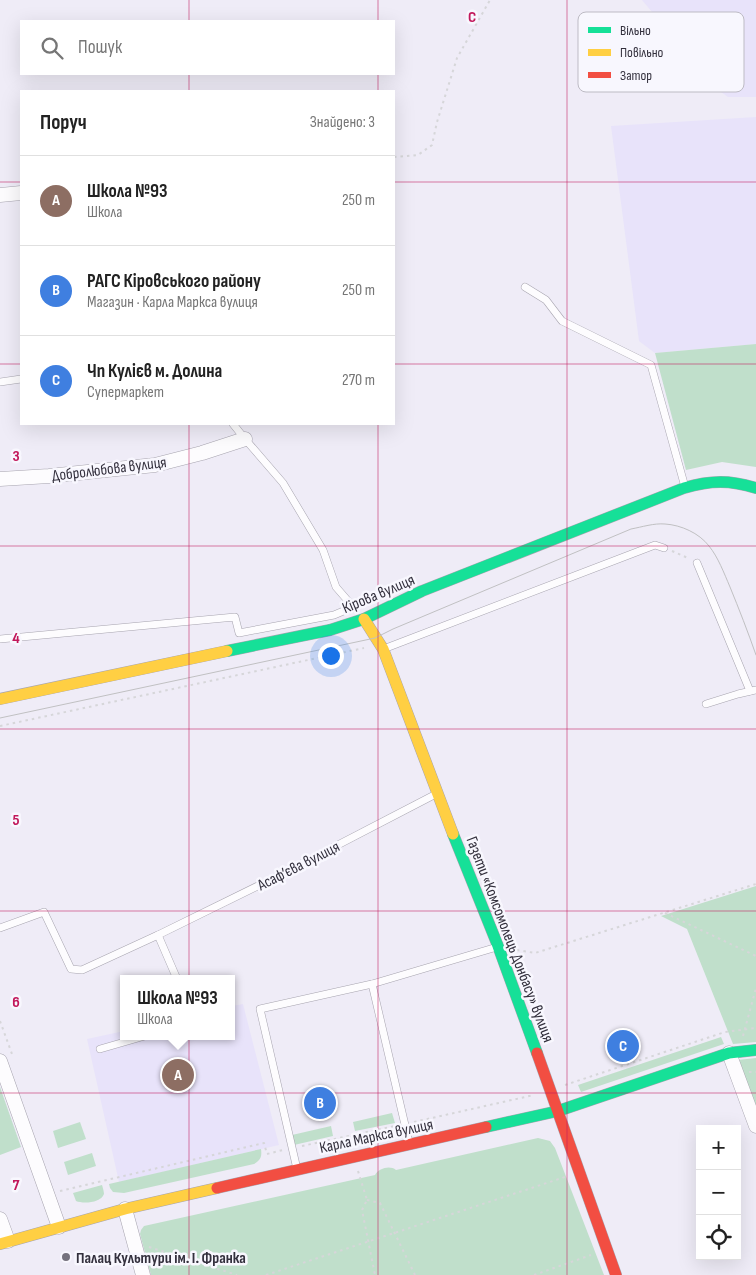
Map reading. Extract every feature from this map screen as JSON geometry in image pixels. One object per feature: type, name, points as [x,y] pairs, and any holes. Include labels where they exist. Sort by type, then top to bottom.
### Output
[{"type":"street","points":[[0,195],[20,193]]},
{"type":"street","name":"Добролюбова вулиця","points":[[0,479],[156,465],[245,440]]},
{"type":"street","name":"Кірова вулиця","points":[[0,699],[330,630],[364,619],[422,591],[685,487],[698,483],[718,481],[741,483],[756,488]]},
{"type":"street","name":"Газети «Комсомолець Донбасу» вулиця","points":[[364,619],[383,649],[437,793],[498,946],[616,1275]]},
{"type":"street","name":"Карла Маркса вулиця","points":[[4,1242],[125,1209],[558,1111],[729,1053],[756,1050]]},
{"type":"street","points":[[729,1053],[756,1126]]},
{"type":"street","points":[[6,1059],[59,1227]]},
{"type":"street","points":[[125,1209],[143,1275]]},
{"type":"street","points":[[0,1220],[4,1242]]},
{"type":"lane","points":[[525,286],[546,300],[562,321],[651,365],[685,487]]},
{"type":"lane","points":[[0,382],[20,379]]},
{"type":"lane","points":[[234,425],[283,483],[323,550],[336,587],[364,619]]},
{"type":"lane","points":[[383,649],[655,545],[664,548]]},
{"type":"lane","points":[[697,562],[753,691],[706,704]]},
{"type":"lane","points":[[0,639],[235,617],[239,633],[334,614],[353,607]]},
{"type":"lane","name":"Асаф’єва вулиця","points":[[0,928],[44,912],[71,968],[82,970],[278,876],[437,793]]},
{"type":"lane","points":[[158,935],[175,975]]},
{"type":"lane","points":[[297,1169],[260,1010],[372,984],[498,946]]},
{"type":"lane","points":[[372,984],[410,1144]]},
{"type":"lane","points":[[100,1048],[130,1040]]},
{"type":"path","points":[[395,156],[418,155],[432,145],[457,58],[490,0]]},
{"type":"path","points":[[664,548],[697,562]]},
{"type":"path","points":[[0,726],[369,647],[383,649]]},
{"type":"path","points":[[498,946],[535,953],[756,884]]},
{"type":"path","points":[[664,913],[756,956]]},
{"type":"path","points":[[748,1072],[742,1040],[756,988]]},
{"type":"path","points":[[0,1021],[6,1059]]},
{"type":"path","points":[[60,1191],[264,1143],[267,1154],[528,1098],[725,1032],[756,1028]]},
{"type":"path","points":[[354,1156],[367,1200],[362,1210],[375,1275]]},
{"type":"path","points":[[266,1275],[580,1173]]},
{"type":"path","points":[[367,1200],[380,1204],[415,1275]]},
{"type":"path","points":[[133,1242],[236,1275]]},
{"type":"path","points":[[534,1275],[607,1250]]},
{"type":"shaded area","points":[[642,0],[756,0],[756,97],[728,97],[721,92],[744,92],[744,12],[652,12]]},
{"type":"shaded area","points":[[756,117],[756,344],[655,353],[639,341],[611,126]]},
{"type":"shaded area","points":[[243,1004],[279,1145],[119,1182],[87,1039],[120,1032],[120,1040],[235,1040],[235,1005]]},
{"type":"green space","points":[[756,344],[756,467],[722,462],[686,470],[655,353]]},
{"type":"green space","points":[[756,886],[756,1042],[733,1044],[687,929],[661,916]]},
{"type":"green space","points":[[721,1037],[724,1044],[581,1092],[578,1085]]},
{"type":"green space","points":[[756,1058],[756,1107],[738,1060]]},
{"type":"green space","points":[[0,1087],[21,1147],[0,1155]]},
{"type":"green space","points":[[392,1113],[395,1123],[355,1131],[353,1122]]},
{"type":"green space","points":[[80,1122],[86,1139],[58,1148],[53,1131]]},
{"type":"green space","points":[[331,1126],[333,1136],[294,1145],[292,1135]]},
{"type":"green space","points":[[538,1138],[550,1141],[555,1148],[604,1275],[151,1275],[140,1234],[144,1226],[375,1175],[385,1168],[394,1168],[396,1170]]},
{"type":"green space","points":[[261,1149],[260,1158],[254,1164],[124,1193],[113,1192],[109,1184]]},
{"type":"green space","points":[[92,1153],[96,1166],[68,1175],[64,1162]]},
{"type":"green space","points":[[102,1185],[104,1194],[96,1201],[76,1201],[73,1193]]},
{"type":"tram line","points":[[0,718],[375,638],[631,529],[657,524],[683,528],[700,537],[709,546],[725,576],[756,655]]},
{"type":"traffic: fast","points":[[227,651],[330,630],[364,619],[422,591],[684,488],[720,482],[738,483],[756,488]]},
{"type":"traffic: fast","points":[[453,834],[498,946],[537,1053]]},
{"type":"traffic: fast","points":[[486,1127],[558,1111],[729,1053],[756,1050]]},
{"type":"traffic: slow","points":[[364,619],[383,649],[453,834]]},
{"type":"traffic: slow","points":[[0,699],[227,651]]},
{"type":"traffic: slow","points":[[0,1244],[125,1209],[217,1188]]},
{"type":"traffic: jam","points":[[537,1053],[616,1275]]},
{"type":"traffic: jam","points":[[217,1188],[486,1127]]},
{"type":"place","name":"Чп Кулієв м. Долина","points":[[623,1046]]},
{"type":"place","name":"Школа №93","points":[[178,1075]]},
{"type":"place","name":"РАГС Кіровського району","points":[[320,1103]]},
{"type":"place","name":"Палац Культури ім. І. Франка","points":[[66,1257]]}]
